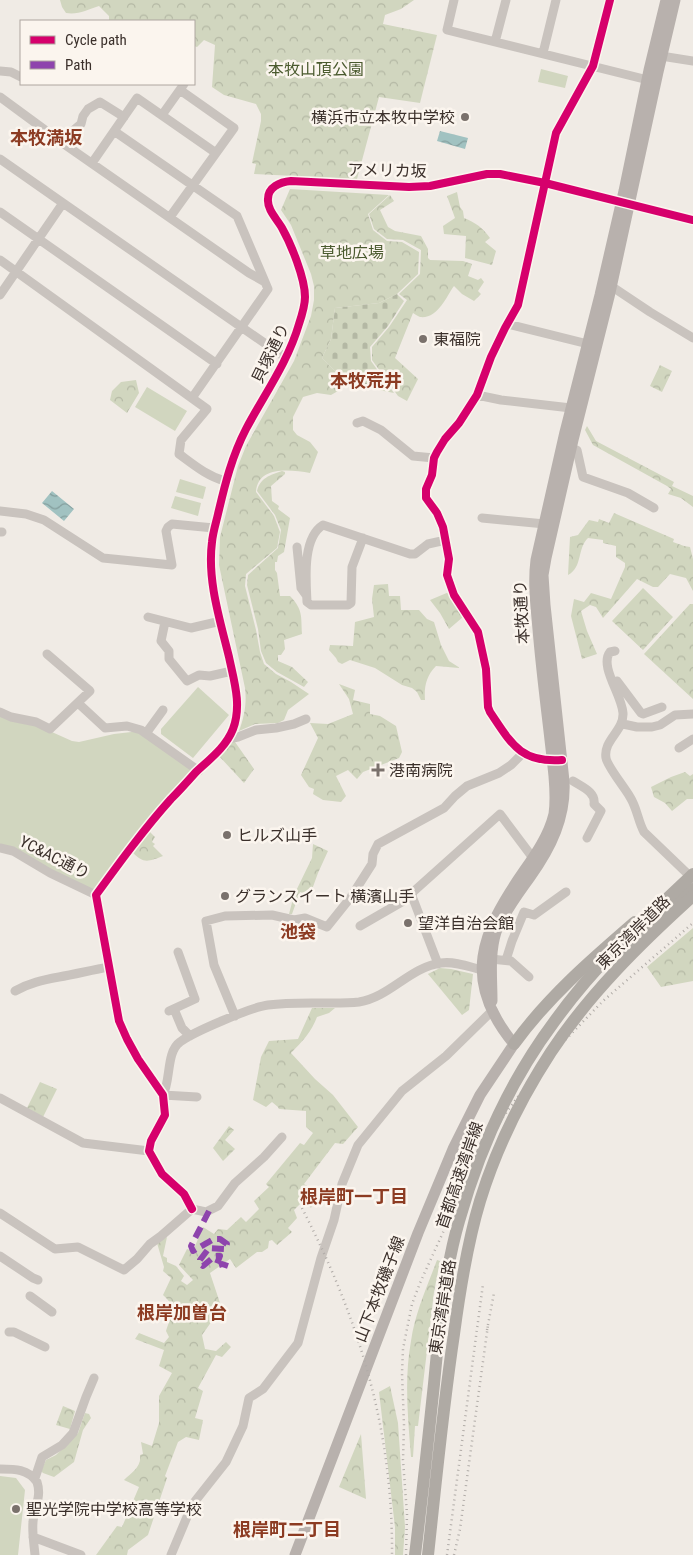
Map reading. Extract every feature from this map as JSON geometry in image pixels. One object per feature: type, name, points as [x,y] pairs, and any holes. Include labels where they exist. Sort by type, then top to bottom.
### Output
[{"type":"highway","name":"東京湾岸道路","points":[[514,1044],[557,992],[581,969],[692,876]]},
{"type":"highway","name":"首都高速湾岸線","points":[[416,1555],[438,1346],[451,1257],[458,1221],[482,1150],[513,1086],[553,1023],[583,983],[613,950],[692,876]]},
{"type":"highway","name":"東京湾岸道路","points":[[526,1028],[542,1018],[693,889]]},
{"type":"highway","name":"首都高速湾岸線","points":[[429,1555],[451,1366],[463,1282],[479,1211],[491,1176],[531,1090],[566,1034],[611,978],[693,898]]},
{"type":"main road","points":[[651,81],[666,0]]},
{"type":"main road","points":[[651,81],[661,56],[675,0]]},
{"type":"main road","name":"本牧通り","points":[[493,1010],[490,976],[495,938],[507,910],[542,860],[557,830],[564,808],[564,785],[557,760],[540,654],[534,576],[545,524],[567,447],[580,411],[651,81]]},
{"type":"main road","name":"本牧通り","points":[[580,411],[588,344],[607,285]]},
{"type":"main road","name":"本牧通り","points":[[514,1044],[501,1027],[485,995],[482,970],[486,939],[494,919],[533,858],[553,815],[557,760],[543,575],[567,447]]},
{"type":"main road","name":"山下本牧磯子線","points":[[296,1555],[418,1233],[452,1149],[480,1096],[514,1044]]},
{"type":"street","points":[[454,0],[447,30],[651,81]]},
{"type":"street","points":[[495,42],[506,0]]},
{"type":"street","points":[[543,53],[556,0]]},
{"type":"street","points":[[557,760],[542,760],[523,753],[516,748],[490,712],[483,650],[478,632],[454,595],[447,575],[446,540],[437,513],[426,498],[426,489],[432,475],[434,458],[444,440],[459,423],[477,395],[491,357],[518,305],[556,133],[593,66],[610,0]]},
{"type":"street","points":[[661,56],[693,61]]},
{"type":"street","points":[[0,71],[11,72],[20,76]]},
{"type":"street","points":[[162,115],[182,87],[234,128],[170,217]]},
{"type":"street","points":[[0,97],[66,140],[92,163],[249,273],[265,282]]},
{"type":"street","points":[[92,163],[138,98],[216,153]]},
{"type":"street","points":[[66,140],[81,124],[83,116],[88,110],[100,102],[124,117]]},
{"type":"street","points":[[114,131],[238,216],[268,289],[192,398]]},
{"type":"street","points":[[0,158],[286,358]]},
{"type":"street","name":"アメリカ坂","points":[[271,190],[282,182],[291,181],[409,187],[430,186],[487,174],[511,175],[693,220]]},
{"type":"street","name":"貝塚通り","points":[[228,738],[236,718],[238,706],[236,688],[213,588],[210,565],[214,528],[230,464],[246,430],[286,358],[297,331],[305,296],[303,279],[283,228],[268,206],[268,197],[271,190]]},
{"type":"street","points":[[0,294],[64,203]]},
{"type":"street","points":[[0,212],[217,364]]},
{"type":"street","points":[[0,260],[207,409],[181,440],[179,454],[214,478],[225,481]]},
{"type":"street","points":[[607,285],[693,338]]},
{"type":"street","points":[[508,324],[588,344]]},
{"type":"street","points":[[477,395],[580,411]]},
{"type":"street","points":[[357,422],[364,421],[381,430],[413,456],[434,458]]},
{"type":"street","points":[[567,447],[578,450],[583,477],[628,493],[654,508]]},
{"type":"street","points":[[0,511],[26,514],[44,520],[103,558],[172,565],[166,531],[168,527],[172,524],[214,528]]},
{"type":"street","points":[[482,518],[545,524]]},
{"type":"street","points":[[363,538],[352,567],[351,603],[348,605],[312,605],[307,602],[306,555],[317,528],[323,524],[410,554],[415,554],[428,544],[446,540]]},
{"type":"street","points":[[297,547],[301,588],[307,595]]},
{"type":"street","points":[[148,617],[191,628],[220,621]]},
{"type":"street","points":[[165,622],[161,641],[169,651],[169,659],[187,681],[199,675],[210,676],[232,671]]},
{"type":"street","points":[[615,651],[610,652],[607,656],[607,667],[620,699],[623,724],[607,746],[606,759],[636,807],[644,832],[692,876]]},
{"type":"street","points":[[0,712],[11,717],[36,722],[50,729],[90,691],[47,654]]},
{"type":"street","points":[[607,667],[641,713],[643,714],[662,707]]},
{"type":"street","points":[[78,703],[105,728],[128,726],[147,732],[199,770]]},
{"type":"street","points":[[147,732],[163,710]]},
{"type":"street","points":[[623,724],[636,727],[652,727],[660,725],[675,715],[693,714]]},
{"type":"street","points":[[282,1137],[264,1157],[235,1183],[218,1206],[206,1212],[192,1209],[184,1194],[162,1174],[149,1151],[151,1141],[165,1114],[163,1095],[138,1059],[127,1040],[119,1020],[96,894],[170,800],[221,748],[228,738],[238,737],[256,730],[294,724],[306,719]]},
{"type":"street","points":[[679,748],[693,739]]},
{"type":"street","points":[[235,1016],[214,965],[206,921],[225,916],[272,915],[294,920],[304,918],[327,927],[351,897],[372,864],[373,854],[378,844],[444,808],[467,786],[499,773],[523,753]]},
{"type":"street","points":[[573,782],[594,795],[594,804],[601,811],[587,838]]},
{"type":"street","points":[[360,926],[412,896],[413,892],[500,814],[533,858]]},
{"type":"street","name":"YC&AC通り","points":[[0,848],[13,851],[50,873],[96,894]]},
{"type":"street","points":[[506,960],[524,912],[534,915],[566,892]]},
{"type":"street","points":[[412,896],[438,964]]},
{"type":"street","points":[[178,952],[195,1000],[171,1010],[182,1028],[190,1036]]},
{"type":"street","points":[[492,959],[511,961],[529,977]]},
{"type":"street","points":[[163,1095],[168,1087],[169,1066],[178,1043],[235,1016],[266,1005],[361,1002],[381,994],[417,972],[438,964],[451,963],[482,970]]},
{"type":"street","points":[[14,991],[46,979],[109,966]]},
{"type":"street","points":[[171,1555],[192,1505],[226,1462],[243,1426],[249,1398],[263,1389],[298,1342],[334,1220],[342,1184],[355,1151],[402,1091],[446,1056],[493,1010]]},
{"type":"street","points":[[163,1095],[196,1097]]},
{"type":"street","points":[[0,1098],[83,1143],[149,1151]]},
{"type":"street","points":[[1,1216],[55,1249],[78,1247],[124,1270],[137,1260],[150,1244],[192,1209]]},
{"type":"street","points":[[0,1256],[38,1280]]},
{"type":"street","points":[[30,1296],[53,1312]]},
{"type":"street","points":[[9,1332],[14,1332],[45,1347]]},
{"type":"street","points":[[35,1555],[33,1522],[40,1492],[36,1475],[42,1458],[62,1445],[73,1433],[94,1378]]},
{"type":"street","points":[[0,1469],[19,1470],[36,1475]]},
{"type":"street","points":[[33,1537],[81,1555]]},
{"type":"green space","name":"本牧山頂公園","points":[[60,0],[414,0],[401,9],[385,15],[383,24],[437,35],[420,103],[379,97],[357,179],[254,174],[256,164],[252,163],[261,114],[256,104],[224,95],[212,87],[215,45],[204,40],[197,47],[195,46],[195,20],[109,20],[109,16],[99,6],[79,13],[66,13]]},
{"type":"green space","points":[[541,69],[568,76],[565,88],[538,82]]},
{"type":"green space","name":"草地広場","points":[[290,189],[389,195],[368,214],[373,230],[387,241],[402,242],[419,252],[418,274],[397,294],[379,303],[335,308],[331,339],[322,358],[345,381],[338,391],[331,395],[317,393],[303,397],[293,417],[293,430],[297,435],[310,442],[318,452],[310,473],[277,471],[269,473],[258,483],[256,492],[274,516],[280,532],[277,548],[246,574],[245,586],[260,652],[264,664],[276,674],[309,694],[288,710],[284,720],[278,723],[255,724],[239,731],[245,710],[245,688],[219,565],[220,537],[238,466],[246,446],[294,361],[311,316],[314,286],[311,274],[291,225],[281,210]]},
{"type":"green space","points":[[457,192],[464,218],[479,226],[490,238],[485,242],[496,251],[492,265],[465,258],[466,236],[444,234],[443,226],[455,218],[447,196]]},
{"type":"green space","points":[[390,195],[394,201],[380,210],[388,227],[395,231],[421,236],[428,249],[428,258],[430,260],[463,261],[472,264],[468,276],[478,280],[481,278],[484,282],[478,291],[481,294],[474,301],[462,294],[454,286],[441,306],[432,315],[420,317],[413,313],[395,358],[418,379],[407,401],[398,396],[372,360],[372,347],[389,327],[407,300],[399,294],[420,274],[421,250],[403,240],[387,239],[374,229],[369,214]]},
{"type":"green space","points":[[397,294],[404,301],[388,326],[370,347],[371,361],[394,393],[359,386],[345,381],[322,358],[331,339],[335,308],[379,303]]},
{"type":"green space","points":[[660,365],[672,371],[662,392],[650,386]]},
{"type":"green space","points":[[136,380],[139,393],[127,413],[110,400],[112,391],[121,382]]},
{"type":"green space","points":[[147,387],[187,411],[175,431],[135,407]]},
{"type":"green space","points":[[587,426],[596,441],[674,482],[672,486],[693,496],[693,507],[681,498],[668,494],[671,489],[667,486],[593,445],[585,430]]},
{"type":"green space","points":[[282,471],[285,474],[271,486],[272,501],[279,506],[278,509],[290,518],[284,552],[278,556],[277,562],[275,562],[275,570],[280,596],[290,596],[299,609],[302,634],[284,640],[285,649],[281,655],[278,655],[278,661],[292,667],[308,682],[304,687],[277,672],[266,663],[261,651],[258,629],[247,585],[248,575],[278,548],[281,530],[275,515],[257,491],[263,480]]},
{"type":"green space","points":[[180,479],[206,487],[203,499],[176,492]]},
{"type":"green space","points":[[175,496],[201,503],[198,516],[171,508]]},
{"type":"green space","points":[[614,513],[674,539],[673,542],[690,547],[693,559],[693,591],[686,578],[670,574],[658,587],[653,587],[637,579],[603,618],[596,607],[590,605],[581,611],[597,654],[582,659],[571,616],[574,599],[584,602],[591,593],[611,599],[625,563],[616,557],[616,546],[603,543],[603,540],[588,538],[582,547],[576,567],[568,575],[570,537],[578,535],[589,520],[598,522],[599,519],[609,523]]},
{"type":"green space","points":[[388,584],[389,596],[400,596],[401,610],[419,610],[427,619],[434,622],[441,645],[449,661],[460,668],[436,666],[426,682],[425,700],[421,700],[417,692],[412,688],[402,685],[375,668],[350,660],[342,664],[338,662],[329,650],[330,645],[353,646],[355,622],[374,617],[372,599],[374,585]]},
{"type":"green space","points":[[643,588],[673,617],[643,650],[612,621]]},
{"type":"green space","points":[[449,592],[453,603],[463,617],[449,629],[430,600]]},
{"type":"green space","points":[[690,604],[693,604],[693,699],[644,654]]},
{"type":"green space","points":[[339,684],[355,690],[353,700],[370,704],[370,714],[380,716],[396,726],[402,752],[399,758],[363,772],[357,779],[348,770],[336,776],[346,796],[341,802],[323,800],[313,794],[314,789],[309,787],[301,775],[318,738],[310,723],[328,724],[353,714],[349,699]]},
{"type":"green space","points":[[198,687],[229,715],[193,758],[161,734],[161,729]]},
{"type":"green space","points":[[0,713],[79,742],[114,734],[140,731],[189,766],[191,772],[118,856],[96,889],[92,890],[0,845]]},
{"type":"green space","points":[[230,741],[235,742],[254,769],[244,783],[219,756]]},
{"type":"green space","points":[[685,772],[690,776],[693,774],[693,799],[687,799],[672,811],[665,803],[654,797],[651,787]]},
{"type":"green space","points":[[150,832],[155,837],[152,842],[155,844],[153,846],[163,856],[146,861],[131,851]]},
{"type":"green space","points":[[313,844],[328,851],[310,895],[300,892],[292,914],[289,914],[294,895],[312,858]]},
{"type":"green space","points":[[693,928],[693,981],[661,987],[647,967]]},
{"type":"green space","points":[[440,968],[473,974],[469,1010],[462,1015],[428,974]]},
{"type":"green space","points":[[312,1008],[335,1008],[329,1013],[317,1017],[306,1036],[291,1053],[333,1095],[358,1127],[343,1144],[335,1143],[304,1184],[312,1189],[318,1189],[311,1208],[304,1200],[294,1210],[297,1218],[288,1228],[292,1232],[277,1245],[272,1240],[269,1241],[268,1248],[262,1252],[257,1252],[236,1268],[230,1259],[210,1273],[221,1306],[202,1335],[205,1349],[216,1351],[226,1342],[231,1347],[222,1357],[216,1355],[198,1388],[203,1391],[195,1418],[203,1420],[199,1440],[186,1437],[178,1442],[165,1476],[167,1478],[148,1535],[128,1550],[127,1555],[96,1555],[117,1526],[122,1527],[139,1487],[124,1480],[139,1463],[140,1455],[143,1454],[141,1442],[152,1446],[159,1423],[159,1396],[172,1373],[159,1366],[164,1350],[135,1339],[139,1333],[164,1343],[169,1337],[166,1331],[172,1308],[163,1295],[171,1278],[163,1271],[164,1267],[157,1243],[167,1237],[163,1256],[167,1258],[167,1262],[176,1266],[184,1276],[181,1281],[187,1285],[193,1280],[179,1265],[187,1249],[193,1251],[203,1227],[214,1234],[218,1229],[227,1230],[241,1217],[246,1222],[259,1209],[254,1201],[269,1187],[266,1184],[300,1143],[304,1145],[313,1133],[306,1127],[306,1111],[279,1109],[272,1102],[266,1107],[253,1100],[261,1057],[269,1041],[298,1039]]},
{"type":"green space","points":[[40,1082],[57,1089],[43,1117],[27,1108]]},
{"type":"green space","points":[[229,1126],[234,1130],[225,1140],[235,1149],[223,1161],[213,1148]]},
{"type":"green space","points":[[437,1260],[440,1261],[434,1292],[418,1426],[415,1426],[413,1457],[411,1457],[407,1399],[409,1355],[415,1320]]},
{"type":"green space","points":[[390,1386],[398,1423],[405,1527],[403,1555],[395,1555],[395,1527],[379,1392]]},
{"type":"green space","points":[[63,1406],[75,1411],[70,1429],[56,1425]]},
{"type":"green space","points":[[85,1413],[89,1414],[91,1418],[83,1430],[74,1462],[54,1477],[43,1473],[41,1471],[46,1460],[56,1455],[78,1433]]},
{"type":"green space","points":[[361,1434],[366,1499],[339,1487]]},
{"type":"green space","name":"聖光学院中学校高等学校","points":[[0,1476],[16,1478],[25,1490],[18,1555],[0,1555]]},
{"type":"water","points":[[440,131],[468,138],[465,149],[437,141]]},
{"type":"water","points":[[52,491],[74,509],[64,521],[42,503]]},
{"type":"railway","points":[[406,1555],[407,1514],[403,1460],[403,1349],[412,1304],[420,1283],[480,1157],[503,1117],[542,1064],[603,1001],[693,923]]},
{"type":"railway","points":[[302,1208],[340,1291],[356,1333],[369,1376],[379,1419],[386,1463],[391,1508],[392,1555]]},
{"type":"railway","points":[[447,1555],[483,1284]]},
{"type":"railway","points":[[487,1330],[494,1293]]},
{"type":"railway","points":[[454,1555],[460,1529],[488,1325]]},
{"type":"marked path","points":[[209,1211],[191,1246],[193,1251],[214,1239],[220,1239],[227,1244],[225,1249],[209,1248],[200,1260],[200,1264],[203,1266],[215,1256],[220,1256],[216,1266],[222,1264],[228,1266]]},
{"type":"cycle path","points":[[562,760],[536,758],[518,749],[504,733],[490,712],[488,707],[486,669],[478,632],[454,595],[447,575],[449,559],[443,527],[437,513],[426,498],[426,489],[432,475],[434,458],[445,439],[459,423],[477,395],[491,357],[518,305],[556,133],[593,66],[610,0]]},
{"type":"cycle path","points":[[192,1209],[184,1194],[162,1174],[149,1151],[151,1141],[165,1115],[163,1095],[138,1059],[119,1021],[96,895],[161,810],[222,747],[230,735],[236,720],[235,684],[218,614],[211,571],[212,538],[226,481],[237,449],[246,429],[289,352],[305,300],[303,280],[293,252],[282,228],[269,207],[270,191],[279,184],[291,181],[409,187],[430,186],[487,174],[500,174],[545,183],[693,220]]},
{"type":"place","name":"横浜市立本牧中学校","points":[[465,117]]},
{"type":"place","name":"東福院","points":[[423,339]]},
{"type":"place","name":"港南病院","points":[[378,770]]},
{"type":"place","name":"ヒルズ山手","points":[[227,835]]},
{"type":"place","name":"グランスイート 横濱山手","points":[[225,896]]},
{"type":"place","name":"望洋自治会館","points":[[408,923]]},
{"type":"place","name":"聖光学院中学校高等学校","points":[[16,1509]]},
{"type":"district","name":"本牧満坂","points":[[46,138]]},
{"type":"district","name":"本牧荒井","points":[[366,381]]},
{"type":"district","name":"池袋","points":[[298,932]]},
{"type":"district","name":"根岸町一丁目","points":[[354,1197]]},
{"type":"district","name":"根岸加曽台","points":[[182,1313]]},
{"type":"district","name":"根岸町二丁目","points":[[287,1530]]}]
